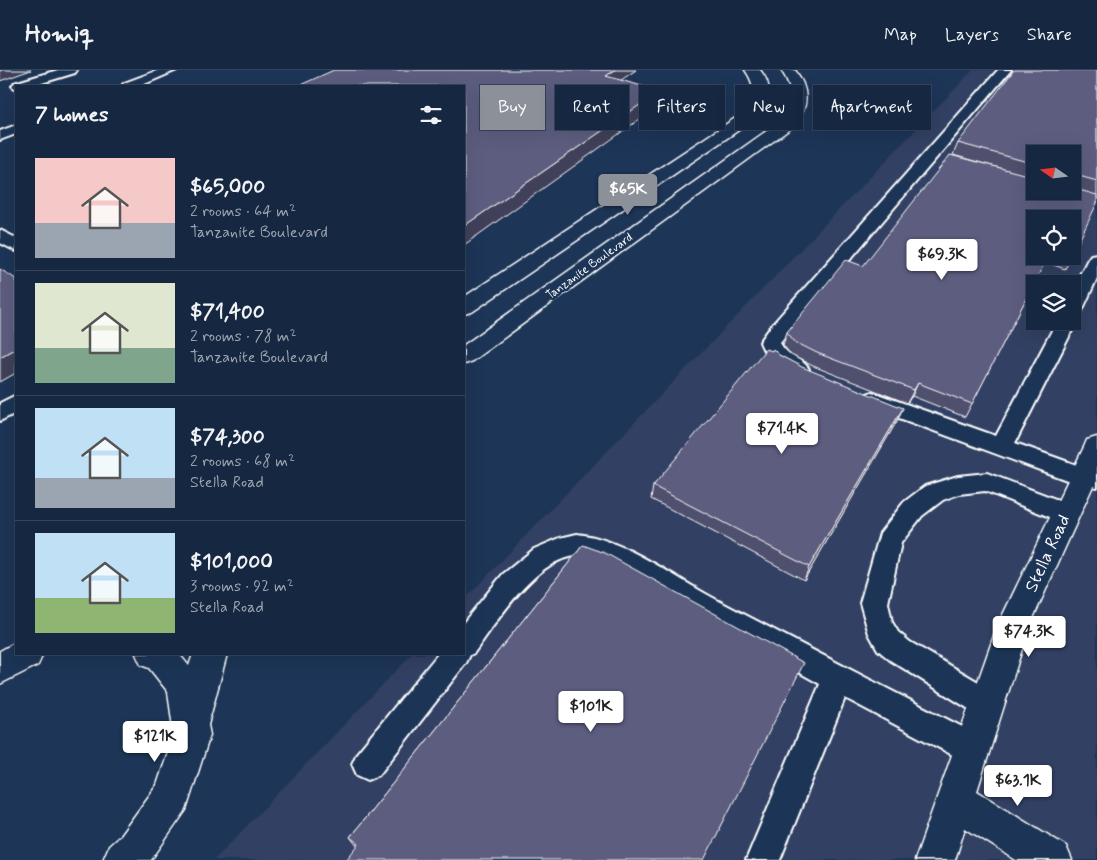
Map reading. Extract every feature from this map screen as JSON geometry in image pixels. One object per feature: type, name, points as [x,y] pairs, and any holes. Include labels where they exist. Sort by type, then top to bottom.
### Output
[{"type":"street","points":[[465,305],[746,118],[761,102],[763,91],[760,81],[752,70]]},
{"type":"street","name":"Tanzanite Boulevard","points":[[465,355],[788,123],[799,107],[800,96],[798,85],[788,70]]},
{"type":"street","name":"Stella Road","points":[[934,860],[1013,627],[1065,513],[1090,478],[1097,447]]},
{"type":"street","points":[[0,668],[24,655]]},
{"type":"street","points":[[156,655],[161,657],[184,686],[192,735]]},
{"type":"street","points":[[123,860],[134,850],[172,796],[192,735],[200,689],[210,655]]},
{"type":"street","points":[[955,799],[1052,860]]},
{"type":"lane","points":[[24,85],[71,70]]},
{"type":"lane","points":[[131,85],[167,70]]},
{"type":"lane","points":[[814,377],[783,362],[773,352],[770,342],[844,253],[1005,70]]},
{"type":"lane","points":[[0,136],[15,129]]},
{"type":"lane","points":[[930,156],[949,161]]},
{"type":"lane","points":[[0,235],[15,245]]},
{"type":"lane","points":[[1081,292],[1097,259]]},
{"type":"lane","points":[[1001,448],[1064,330]]},
{"type":"lane","points":[[859,395],[1001,448],[1090,478]]},
{"type":"lane","points":[[0,413],[15,404]]},
{"type":"lane","points":[[988,704],[900,651],[888,641],[879,625],[874,603],[889,540],[913,508],[934,494],[958,485],[987,482],[1065,513]]},
{"type":"lane","points":[[465,643],[507,589],[537,560],[556,549],[578,545],[599,548],[672,590],[972,749]]},
{"type":"lane","points":[[368,764],[455,655]]},
{"type":"lane","points":[[763,860],[838,678]]},
{"type":"shaded area","points":[[973,70],[1097,70],[1097,860],[214,860],[411,655],[465,655],[465,599],[915,130],[931,130],[931,114]]},
{"type":"building","points":[[334,70],[615,70],[606,76],[639,85],[639,105],[629,112],[629,85],[555,85],[555,130],[603,130],[465,225],[465,85],[300,85]]},
{"type":"building","points":[[1014,70],[1097,70],[1097,181],[1081,177],[1081,145],[1026,145],[1026,162],[958,143]]},
{"type":"building","points":[[950,155],[1026,175],[1026,200],[1081,200],[1081,191],[1097,195],[1097,203],[1081,237],[1081,210],[1026,210],[1026,265],[1043,265],[1038,275],[1026,275],[1026,299],[972,404],[918,383],[914,390],[817,353],[795,342],[787,332],[846,260],[863,266]]},
{"type":"building","points":[[0,269],[15,278],[15,349],[0,357]]},
{"type":"building","points":[[766,349],[772,351],[773,349],[779,355],[802,367],[903,408],[809,567],[653,486]]},
{"type":"building","points":[[583,545],[605,553],[804,663],[704,860],[346,860],[359,844],[350,837]]}]
